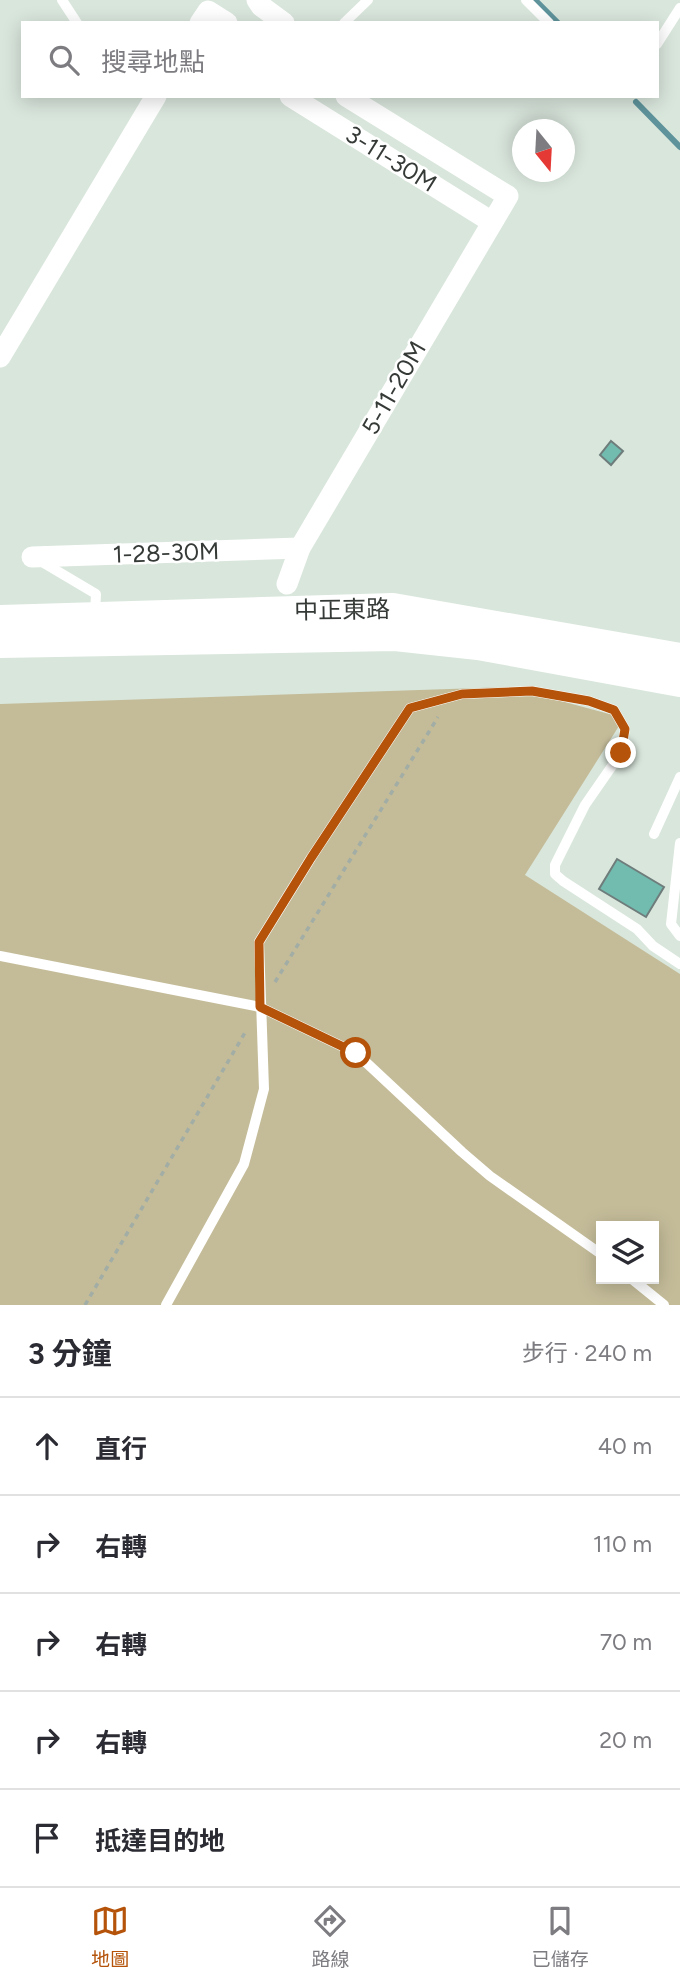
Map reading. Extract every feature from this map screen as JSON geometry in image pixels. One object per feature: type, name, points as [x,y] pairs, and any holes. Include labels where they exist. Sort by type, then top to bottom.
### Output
[{"type":"main road","name":"中正東路","points":[[0,643],[287,598],[393,608],[680,658]]},
{"type":"main road","name":"中正東路","points":[[0,620],[96,630],[395,636],[478,645],[680,682]]},
{"type":"street","points":[[257,0],[281,21]]},
{"type":"street","points":[[0,357],[155,98]]},
{"type":"street","name":"3-11-30M","points":[[293,98],[492,222]]},
{"type":"street","name":"3-11-30M","points":[[349,98],[508,195]]},
{"type":"street","name":"5-11-20M","points":[[287,598],[300,548],[508,195]]},
{"type":"street","name":"1-28-30M","points":[[32,556],[300,548]]},
{"type":"lane","points":[[62,0],[77,21]]},
{"type":"lane","points":[[346,21],[368,0]]},
{"type":"lane","points":[[526,0],[547,21]]},
{"type":"lane","points":[[659,41],[680,8]]},
{"type":"lane","points":[[32,556],[96,594],[96,630]]},
{"type":"lane","points":[[166,1305],[244,1164],[264,1089],[259,942],[410,708],[462,694],[532,691],[589,701],[614,710],[625,729],[621,753],[585,805],[555,865],[555,874],[637,929],[653,946],[680,964]]},
{"type":"lane","points":[[654,834],[680,777]]},
{"type":"lane","points":[[680,843],[671,924],[680,936]]},
{"type":"lane","points":[[0,956],[260,1007],[356,1053],[490,1176],[596,1250]]},
{"type":"lane","points":[[638,1284],[664,1305]]},
{"type":"shaded area","points":[[509,687],[624,718],[525,875],[680,974],[680,1305],[0,1305],[0,704]]},
{"type":"building","points":[[611,441],[623,451],[611,465],[600,455]]},
{"type":"building","points":[[617,859],[664,887],[646,917],[599,889]]},
{"type":"waterway","points":[[535,0],[556,21]]},
{"type":"waterway","points":[[636,102],[680,147]]},
{"type":"route","points":[[356,1053],[260,1007],[259,942],[410,708],[462,694],[532,691],[589,701],[614,710],[625,729],[621,753]]}]
